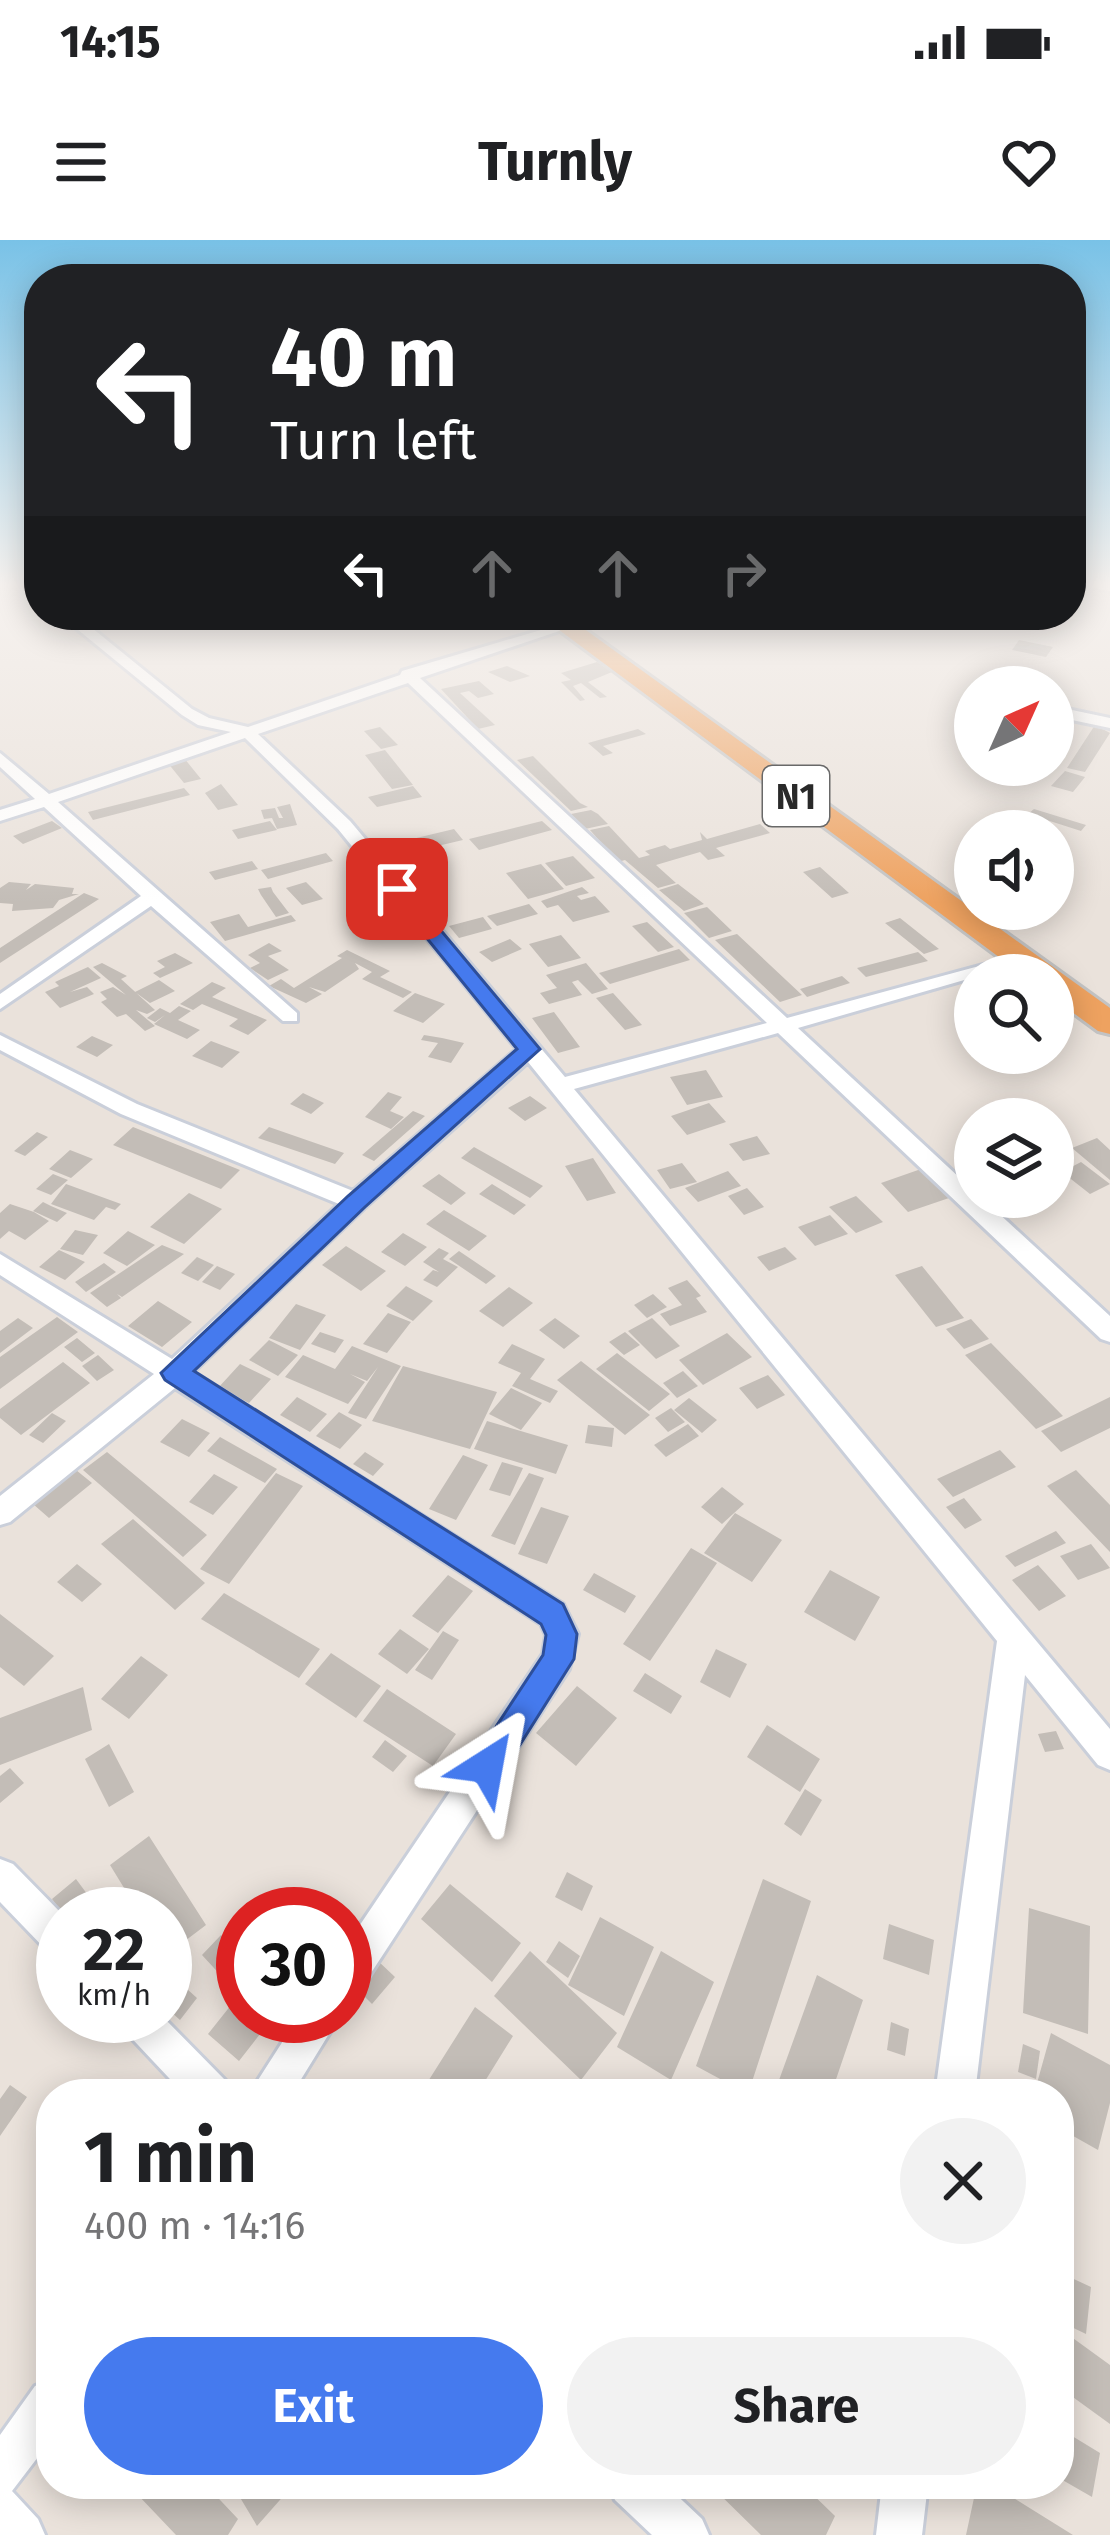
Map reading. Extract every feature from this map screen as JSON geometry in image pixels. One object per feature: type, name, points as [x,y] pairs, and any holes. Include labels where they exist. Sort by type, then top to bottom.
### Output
[{"type":"highway","name":"N1","points":[[651,689],[1015,954]]},
{"type":"highway","points":[[1074,995],[1108,1015]]},
{"type":"street","points":[[159,689],[187,712],[247,731],[344,825],[1110,1754]]},
{"type":"street","points":[[0,815],[365,689]]},
{"type":"street","points":[[423,689],[1110,1332]]},
{"type":"street","points":[[1074,715],[1110,723]]},
{"type":"street","points":[[0,758],[290,1017]]},
{"type":"street","points":[[0,1003],[152,897]]},
{"type":"street","points":[[559,1085],[954,987]]},
{"type":"street","points":[[0,1041],[130,1108],[356,1202]]},
{"type":"street","points":[[0,1513],[175,1373],[356,1202],[530,1049]]},
{"type":"street","points":[[0,1263],[552,1614],[562,1634],[558,1659],[372,1939]]},
{"type":"street","points":[[957,2079],[1013,1640]]},
{"type":"street","points":[[0,1876],[36,1913]]},
{"type":"street","points":[[162,2043],[197,2079]]},
{"type":"street","points":[[279,2079],[303,2043]]},
{"type":"street","points":[[0,2474],[36,2423]]},
{"type":"street","points":[[647,2499],[686,2535]]},
{"type":"street","points":[[899,2535],[903,2499]]},
{"type":"street","points":[[0,2509],[22,2535]]},
{"type":"building","points":[[441,689],[488,689],[494,694],[478,698],[469,691],[460,693],[495,725],[478,729]]},
{"type":"building","points":[[1095,725],[1110,733],[1085,772],[1074,770],[1074,757]]},
{"type":"building","points":[[380,727],[398,745],[381,749],[364,731]]},
{"type":"building","points":[[638,729],[646,734],[603,746],[613,753],[603,756],[588,743]]},
{"type":"building","points":[[385,750],[413,785],[392,789],[365,755]]},
{"type":"building","points":[[533,756],[588,807],[571,811],[517,760]]},
{"type":"building","points":[[184,758],[201,779],[184,783],[167,762]]},
{"type":"building","points":[[1074,774],[1085,777],[1073,792],[1051,786],[1074,786]]},
{"type":"building","points":[[221,784],[238,805],[218,810],[205,793]]},
{"type":"building","points":[[413,786],[422,797],[377,807],[368,797]]},
{"type":"building","points":[[184,788],[190,795],[93,820],[88,812]]},
{"type":"building","points":[[290,804],[297,825],[277,829],[272,818],[264,819],[261,810],[275,808],[283,818],[277,807]]},
{"type":"building","points":[[591,810],[608,824],[585,829],[571,814]]},
{"type":"building","points":[[52,821],[62,828],[23,844],[13,836]]},
{"type":"building","points":[[270,821],[277,830],[238,839],[232,830]]},
{"type":"building","points":[[542,821],[552,830],[479,850],[469,839]]},
{"type":"building","points":[[760,824],[770,833],[716,848],[725,856],[708,860],[700,852],[656,865],[676,883],[658,888],[625,860],[618,862],[590,830],[609,826],[639,858],[665,845],[670,849],[702,840],[700,832],[707,839]]},
{"type":"building","points":[[454,829],[463,840],[416,851],[408,840]]},
{"type":"building","points":[[326,853],[333,861],[268,879],[261,870]]},
{"type":"building","points":[[573,856],[595,878],[566,886],[545,863]]},
{"type":"building","points":[[252,861],[258,869],[215,880],[209,872]]},
{"type":"building","points":[[541,864],[564,889],[528,899],[506,873]]},
{"type":"building","points":[[820,867],[849,893],[832,898],[803,872]]},
{"type":"building","points":[[9,882],[31,884],[26,890],[35,884],[74,888],[72,894],[79,894],[59,900],[53,908],[12,911],[13,904],[0,903],[0,888]]},
{"type":"building","points":[[306,882],[323,899],[302,905],[286,888]]},
{"type":"building","points":[[678,884],[704,904],[684,911],[659,890]]},
{"type":"building","points":[[271,887],[289,913],[276,917],[258,889]]},
{"type":"building","points":[[582,887],[589,893],[577,896],[581,900],[595,896],[610,912],[573,922],[558,905],[547,908],[541,901]]},
{"type":"building","points":[[84,893],[99,899],[0,963],[0,948]]},
{"type":"building","points":[[529,904],[538,914],[497,926],[487,916]]},
{"type":"building","points":[[707,907],[732,931],[709,938],[684,913]]},
{"type":"building","points":[[239,914],[248,927],[291,915],[296,921],[225,941],[210,922]]},
{"type":"building","points":[[483,917],[492,929],[459,938],[449,926]]},
{"type":"building","points":[[900,918],[939,949],[924,954],[885,923]]},
{"type":"building","points":[[647,922],[674,947],[658,952],[632,926]]},
{"type":"building","points":[[737,934],[802,995],[780,1002],[715,940]]},
{"type":"building","points":[[561,935],[581,958],[548,967],[529,944]]},
{"type":"building","points":[[510,939],[522,949],[492,962],[479,952]]},
{"type":"building","points":[[269,943],[282,951],[268,956],[289,970],[268,980],[250,968],[260,963],[248,955]]},
{"type":"building","points":[[679,949],[690,960],[610,984],[599,973]]},
{"type":"building","points":[[347,950],[390,971],[380,977],[412,992],[403,998],[362,979],[372,972],[355,963],[359,969],[325,992],[309,987],[322,994],[306,1003],[269,986],[281,979],[294,988]]},
{"type":"building","points":[[918,952],[928,961],[866,977],[857,968]]},
{"type":"building","points":[[175,953],[193,963],[160,978],[153,973],[165,967],[157,961]]},
{"type":"building","points":[[102,963],[127,976],[121,979],[155,1010],[147,1014],[136,1010],[155,1026],[145,1031],[126,1014],[117,1017],[101,1002],[107,999],[100,992],[113,987],[126,995],[93,967]]},
{"type":"building","points":[[586,963],[608,989],[592,994],[578,980],[572,982],[582,995],[549,1004],[540,993],[557,988],[546,975]]},
{"type":"building","points":[[88,967],[101,978],[70,992],[87,987],[94,994],[60,1008],[45,992],[59,986],[55,982]]},
{"type":"building","points":[[842,976],[850,983],[807,997],[800,989]]},
{"type":"building","points":[[159,980],[175,991],[150,1003],[135,992]]},
{"type":"building","points":[[212,982],[226,988],[212,997],[267,1020],[248,1035],[229,1026],[238,1019],[202,1004],[193,1010],[180,1004]]},
{"type":"building","points":[[415,993],[445,1004],[423,1023],[393,1011]]},
{"type":"building","points":[[613,993],[642,1025],[625,1030],[596,998]]},
{"type":"building","points":[[179,1006],[191,1011],[178,1020],[200,1030],[187,1039],[154,1024],[165,1015],[155,1022],[147,1018],[160,1008],[170,1013]]},
{"type":"building","points":[[554,1012],[580,1047],[558,1053],[532,1018]]},
{"type":"building","points":[[424,1035],[464,1043],[451,1063],[428,1057],[438,1043],[421,1040]]},
{"type":"building","points":[[92,1036],[113,1045],[97,1057],[76,1047]]},
{"type":"building","points":[[211,1041],[240,1052],[222,1068],[192,1056]]},
{"type":"building","points":[[706,1070],[723,1097],[687,1105],[670,1077]]},
{"type":"building","points":[[388,1092],[402,1097],[390,1111],[404,1117],[391,1129],[365,1117]]},
{"type":"building","points":[[303,1093],[324,1103],[311,1114],[290,1104]]},
{"type":"building","points":[[530,1096],[547,1108],[525,1121],[508,1108]]},
{"type":"building","points":[[709,1103],[726,1122],[687,1135],[671,1116]]},
{"type":"building","points":[[413,1111],[425,1116],[374,1161],[362,1155]]},
{"type":"building","points":[[133,1127],[240,1170],[221,1189],[113,1145]]},
{"type":"building","points":[[269,1127],[344,1153],[335,1164],[258,1138]]},
{"type":"building","points":[[37,1132],[48,1137],[25,1156],[14,1151]]},
{"type":"building","points":[[757,1136],[770,1154],[743,1161],[729,1144]]},
{"type":"building","points":[[1097,1138],[1110,1150],[1110,1180],[1074,1150]]},
{"type":"building","points":[[474,1147],[543,1186],[530,1198],[461,1158]]},
{"type":"building","points":[[70,1150],[93,1159],[71,1178],[49,1169]]},
{"type":"building","points":[[593,1158],[616,1193],[587,1201],[565,1166]]},
{"type":"building","points":[[1081,1162],[1110,1184],[1090,1194],[1074,1181],[1074,1166]]},
{"type":"building","points":[[682,1163],[697,1182],[670,1189],[657,1170]]},
{"type":"building","points":[[921,1169],[949,1198],[908,1212],[881,1183]]},
{"type":"building","points":[[728,1171],[741,1186],[698,1202],[685,1188]]},
{"type":"building","points":[[53,1174],[68,1180],[51,1195],[36,1189]]},
{"type":"building","points":[[439,1174],[466,1193],[451,1205],[422,1186]]},
{"type":"building","points":[[66,1184],[121,1204],[115,1210],[106,1207],[94,1220],[51,1204]]},
{"type":"building","points":[[492,1184],[526,1205],[514,1215],[479,1194]]},
{"type":"building","points":[[747,1188],[764,1207],[744,1215],[728,1196]]},
{"type":"building","points":[[189,1193],[222,1209],[184,1244],[150,1227]]},
{"type":"building","points":[[856,1196],[883,1222],[856,1233],[829,1207]]},
{"type":"building","points":[[43,1202],[67,1213],[57,1222],[33,1211]]},
{"type":"building","points":[[10,1204],[49,1221],[25,1240],[9,1231],[0,1239],[0,1213]]},
{"type":"building","points":[[444,1210],[487,1236],[469,1251],[426,1224]]},
{"type":"building","points":[[830,1215],[848,1234],[815,1246],[798,1227]]},
{"type":"building","points":[[75,1230],[98,1235],[83,1255],[60,1249]]},
{"type":"building","points":[[128,1231],[155,1245],[127,1266],[103,1253]]},
{"type":"building","points":[[403,1233],[427,1247],[405,1266],[381,1252]]},
{"type":"building","points":[[162,1245],[184,1254],[122,1297],[117,1294],[121,1298],[107,1307],[90,1293]]},
{"type":"building","points":[[346,1246],[386,1271],[361,1291],[322,1265]]},
{"type":"building","points":[[785,1247],[797,1259],[769,1271],[757,1257]]},
{"type":"building","points":[[439,1248],[449,1253],[443,1259],[458,1267],[437,1287],[423,1280],[433,1270],[439,1272],[423,1262]]},
{"type":"building","points":[[59,1250],[85,1262],[65,1280],[39,1267]]},
{"type":"building","points":[[459,1251],[496,1276],[486,1284],[449,1259]]},
{"type":"building","points":[[197,1257],[214,1265],[198,1281],[181,1273]]},
{"type":"building","points":[[104,1263],[116,1272],[86,1292],[75,1282]]},
{"type":"building","points":[[217,1266],[235,1274],[220,1290],[202,1282]]},
{"type":"building","points":[[922,1266],[964,1318],[936,1327],[895,1275]]},
{"type":"building","points":[[687,1280],[707,1312],[670,1326],[660,1314],[682,1305],[668,1288]]},
{"type":"building","points":[[406,1286],[433,1301],[413,1321],[386,1306]]},
{"type":"building","points":[[509,1287],[533,1303],[503,1327],[479,1311]]},
{"type":"building","points":[[653,1294],[667,1307],[647,1318],[634,1305]]},
{"type":"building","points":[[158,1301],[192,1322],[162,1347],[128,1326]]},
{"type":"building","points":[[296,1304],[326,1315],[300,1350],[269,1338]]},
{"type":"building","points":[[388,1313],[411,1322],[387,1353],[363,1344]]},
{"type":"building","points":[[57,1317],[78,1332],[0,1389],[0,1357]]},
{"type":"building","points":[[18,1318],[33,1328],[0,1353],[0,1331]]},
{"type":"building","points":[[555,1318],[580,1336],[564,1349],[539,1330]]},
{"type":"building","points":[[652,1318],[680,1346],[656,1359],[628,1331]]},
{"type":"building","points":[[971,1319],[989,1339],[964,1349],[946,1329]]},
{"type":"building","points":[[320,1332],[344,1340],[335,1353],[311,1344]]},
{"type":"building","points":[[625,1332],[640,1345],[624,1355],[609,1342]]},
{"type":"building","points":[[727,1333],[752,1357],[703,1385],[679,1360]]},
{"type":"building","points":[[77,1338],[95,1353],[82,1362],[64,1347]]},
{"type":"building","points":[[269,1340],[298,1355],[278,1376],[249,1360]]},
{"type":"building","points":[[991,1343],[1063,1416],[1036,1429],[965,1355]]},
{"type":"building","points":[[512,1344],[545,1359],[530,1379],[558,1391],[550,1403],[512,1386],[521,1373],[498,1363]]},
{"type":"building","points":[[352,1346],[401,1366],[366,1419],[348,1413],[378,1367],[367,1381],[350,1374],[365,1382],[348,1404],[285,1377],[303,1355],[335,1369]]},
{"type":"building","points":[[617,1353],[670,1394],[649,1411],[596,1369]]},
{"type":"building","points":[[98,1355],[114,1370],[97,1381],[82,1366]]},
{"type":"building","points":[[581,1361],[650,1415],[625,1435],[557,1380]]},
{"type":"building","points":[[63,1362],[90,1383],[21,1435],[0,1418],[0,1409]]},
{"type":"building","points":[[240,1364],[271,1379],[249,1403],[218,1388]]},
{"type":"building","points":[[403,1366],[497,1392],[470,1449],[372,1421]]},
{"type":"building","points":[[683,1371],[698,1386],[677,1398],[663,1383]]},
{"type":"building","points":[[768,1375],[785,1395],[757,1409],[739,1388]]},
{"type":"building","points":[[511,1388],[542,1403],[521,1430],[489,1414]]},
{"type":"building","points":[[297,1397],[327,1414],[310,1432],[280,1415]]},
{"type":"building","points":[[1110,1397],[1110,1428],[1061,1452],[1041,1431]]},
{"type":"building","points":[[689,1398],[717,1420],[702,1433],[674,1410]]},
{"type":"building","points":[[671,1408],[685,1422],[668,1432],[655,1418]]},
{"type":"building","points":[[339,1412],[362,1425],[340,1449],[316,1436]]},
{"type":"building","points":[[52,1413],[66,1421],[43,1443],[29,1435]]},
{"type":"building","points":[[182,1419],[210,1433],[189,1457],[160,1442]]},
{"type":"building","points":[[487,1421],[568,1445],[556,1474],[474,1449]]},
{"type":"building","points":[[688,1424],[699,1436],[666,1457],[654,1445]]},
{"type":"building","points":[[588,1425],[614,1428],[612,1447],[585,1443]]},
{"type":"building","points":[[220,1437],[277,1469],[265,1483],[207,1451]]},
{"type":"building","points":[[1000,1450],[1016,1467],[953,1497],[937,1479]]},
{"type":"building","points":[[107,1452],[207,1535],[183,1557],[83,1470]]},
{"type":"building","points":[[365,1452],[384,1464],[373,1476],[353,1464]]},
{"type":"building","points":[[463,1455],[488,1465],[456,1520],[429,1509]]},
{"type":"building","points":[[502,1462],[523,1468],[510,1496],[489,1490]]},
{"type":"building","points":[[76,1470],[92,1483],[49,1518],[33,1504]]},
{"type":"building","points":[[1076,1470],[1110,1505],[1110,1552],[1047,1486]]},
{"type":"building","points":[[276,1473],[303,1486],[229,1584],[200,1569]]},
{"type":"building","points":[[529,1473],[544,1478],[515,1545],[491,1536]]},
{"type":"building","points":[[214,1474],[238,1487],[213,1515],[189,1502]]},
{"type":"building","points":[[722,1487],[744,1504],[722,1524],[701,1507]]},
{"type":"building","points":[[964,1498],[982,1520],[965,1529],[946,1507]]},
{"type":"building","points":[[541,1507],[569,1516],[547,1564],[518,1554]]},
{"type":"building","points":[[735,1513],[782,1540],[752,1582],[704,1553]]},
{"type":"building","points":[[133,1519],[205,1583],[175,1610],[101,1544]]},
{"type":"building","points":[[1056,1531],[1066,1543],[1015,1567],[1005,1556]]},
{"type":"building","points":[[1091,1544],[1110,1568],[1078,1580],[1060,1556]]},
{"type":"building","points":[[691,1548],[717,1563],[650,1661],[623,1644]]},
{"type":"building","points":[[77,1564],[102,1584],[82,1602],[57,1582]]},
{"type":"building","points":[[1038,1565],[1066,1596],[1039,1611],[1012,1580]]},
{"type":"building","points":[[830,1570],[880,1597],[855,1641],[804,1612]]},
{"type":"building","points":[[594,1573],[636,1596],[625,1613],[583,1590]]},
{"type":"building","points":[[448,1575],[473,1591],[438,1633],[412,1616]]},
{"type":"building","points":[[224,1593],[320,1649],[299,1678],[201,1619]]},
{"type":"building","points":[[0,1614],[54,1656],[24,1686],[0,1667]]},
{"type":"building","points":[[400,1629],[429,1649],[407,1674],[378,1654]]},
{"type":"building","points":[[443,1631],[459,1640],[432,1680],[415,1670]]},
{"type":"building","points":[[716,1649],[747,1664],[730,1698],[700,1682]]},
{"type":"building","points":[[331,1653],[381,1686],[356,1718],[305,1684]]},
{"type":"building","points":[[141,1656],[168,1675],[129,1719],[101,1699]]},
{"type":"building","points":[[645,1673],[682,1696],[671,1714],[633,1691]]},
{"type":"building","points":[[577,1686],[617,1718],[576,1766],[536,1733]]},
{"type":"building","points":[[83,1687],[92,1730],[0,1765],[0,1718]]},
{"type":"building","points":[[387,1689],[456,1734],[433,1766],[363,1721]]},
{"type":"building","points":[[767,1725],[820,1759],[800,1792],[747,1757]]},
{"type":"building","points":[[1056,1731],[1064,1749],[1045,1752],[1038,1734]]},
{"type":"building","points":[[385,1740],[407,1756],[393,1772],[372,1757]]},
{"type":"building","points":[[109,1744],[134,1792],[109,1807],[85,1759]]},
{"type":"building","points":[[10,1768],[24,1783],[0,1803],[0,1776]]},
{"type":"building","points":[[805,1789],[822,1800],[801,1836],[784,1824]]},
{"type":"building","points":[[149,1836],[182,1887],[123,1887],[110,1865]]},
{"type":"building","points":[[567,1872],[593,1886],[582,1911],[555,1897]]},
{"type":"building","points":[[763,1879],[811,1901],[753,2079],[720,2079],[696,2066]]},
{"type":"building","points":[[450,1884],[521,1943],[492,1982],[421,1919]]},
{"type":"building","points":[[192,1903],[206,1925],[192,1936]]},
{"type":"building","points":[[1029,1908],[1090,1926],[1088,2034],[1023,2013]]},
{"type":"building","points":[[600,1917],[654,1947],[624,2016],[568,1985]]},
{"type":"building","points":[[889,1924],[934,1940],[929,1975],[883,1959]]},
{"type":"building","points":[[216,1940],[216,1970],[202,1955]]},
{"type":"building","points":[[559,1941],[580,1956],[568,1978],[546,1962]]},
{"type":"building","points":[[530,1951],[617,2033],[580,2079],[494,1996]]},
{"type":"building","points":[[661,1951],[714,1982],[671,2079],[617,2047]]},
{"type":"building","points":[[377,1960],[395,1977],[372,2004],[372,1966]]},
{"type":"building","points":[[817,1975],[863,2000],[836,2079],[779,2079]]},
{"type":"building","points":[[475,2007],[513,2036],[486,2079],[429,2079]]},
{"type":"building","points":[[891,2022],[909,2029],[905,2056],[887,2050]]},
{"type":"building","points":[[1051,2033],[1110,2065],[1110,2103],[1098,2150],[1074,2136],[1074,2079],[1038,2079]]},
{"type":"building","points":[[218,2043],[253,2043],[239,2061]]},
{"type":"building","points":[[1023,2044],[1040,2051],[1036,2079],[1018,2072]]},
{"type":"building","points":[[10,2085],[27,2097],[0,2136],[0,2099]]},
{"type":"building","points":[[1074,2279],[1091,2287],[1086,2334],[1074,2328]]},
{"type":"building","points":[[1074,2339],[1110,2365],[1110,2424],[1074,2398]]},
{"type":"building","points":[[1074,2437],[1100,2453],[1092,2497],[1074,2487]]},
{"type":"building","points":[[142,2499],[219,2499],[238,2519],[228,2535],[176,2535]]},
{"type":"building","points":[[241,2499],[281,2499],[257,2526]]},
{"type":"building","points":[[724,2499],[817,2499],[835,2516],[826,2535],[761,2535]]},
{"type":"building","points":[[974,2499],[1015,2499],[1073,2535],[966,2535]]},
{"type":"route","points":[[397,889],[530,1049],[356,1202],[175,1373],[552,1614],[562,1634],[558,1659],[487,1766]]}]
